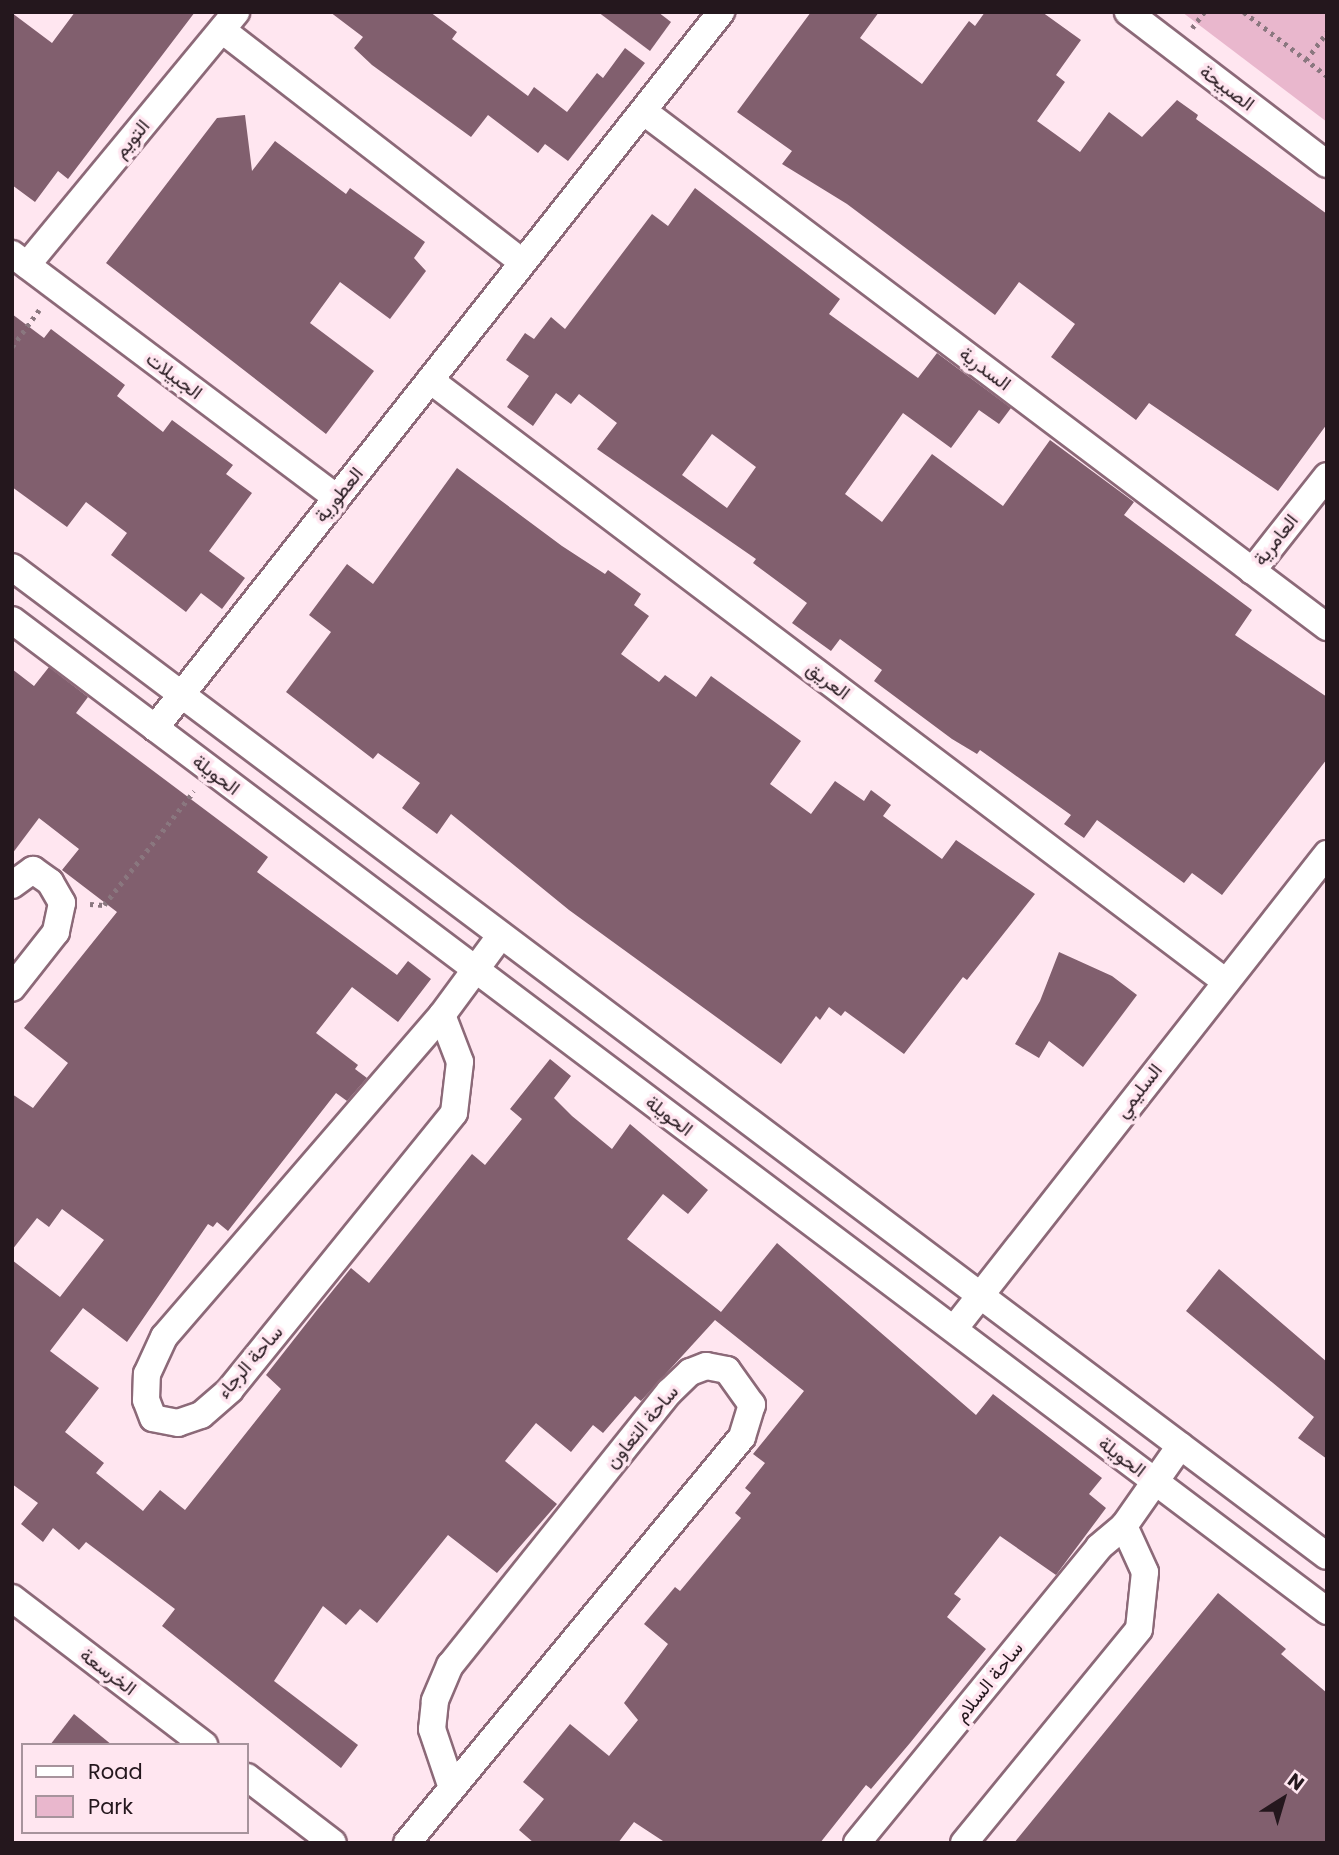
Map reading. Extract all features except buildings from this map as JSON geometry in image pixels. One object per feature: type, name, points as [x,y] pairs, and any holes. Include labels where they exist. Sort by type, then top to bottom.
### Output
[{"type":"street","name":"العطورية","points":[[155,728],[180,692],[721,12]]},
{"type":"street","name":"الصبيحة","points":[[1128,12],[1327,164]]},
{"type":"street","name":"التويم","points":[[20,259],[229,21]]},
{"type":"street","points":[[229,21],[522,262]]},
{"type":"street","name":"السدرية","points":[[643,111],[1327,627]]},
{"type":"street","name":"الجبيلات","points":[[20,259],[337,498]]},
{"type":"street","name":"العريق","points":[[430,380],[1226,982]]},
{"type":"street","name":"العامرية","points":[[1252,571],[1327,476]]},
{"type":"street","points":[[12,567],[1327,1556]]},
{"type":"street","name":"الحويلة","points":[[12,620],[475,972],[1327,1611]]},
{"type":"street","name":"السليمي","points":[[954,1329],[978,1294],[1327,854]]},
{"type":"street","points":[[12,885],[33,870],[50,882],[62,903],[56,932],[12,988]]},
{"type":"street","name":"ساحة الرجاء","points":[[442,1015],[460,1062],[453,1113],[230,1390],[201,1415],[178,1423],[153,1418],[146,1400],[147,1374],[164,1337],[442,1015],[501,935]]},
{"type":"street","name":"ساحة التعاون","points":[[407,1843],[451,1784],[742,1437],[752,1405],[727,1370],[706,1366],[690,1372],[669,1392],[450,1665],[435,1701],[432,1729],[451,1784]]},
{"type":"street","name":"ساحة السلام","points":[[857,1843],[1099,1547],[1124,1526],[1180,1446]]},
{"type":"street","points":[[964,1843],[1139,1629],[1145,1572],[1124,1526]]},
{"type":"street","name":"الخرسعة","points":[[12,1598],[201,1743]]},
{"type":"street","points":[[248,1778],[333,1843]]},
{"type":"path","points":[[1244,12],[1327,76]]},
{"type":"path","points":[[1306,60],[1327,32]]},
{"type":"path","points":[[12,347],[57,287]]},
{"type":"path","points":[[62,903],[104,905],[210,770]]},
{"type":"green space","points":[[1182,12],[1327,12],[1327,122]]}]
